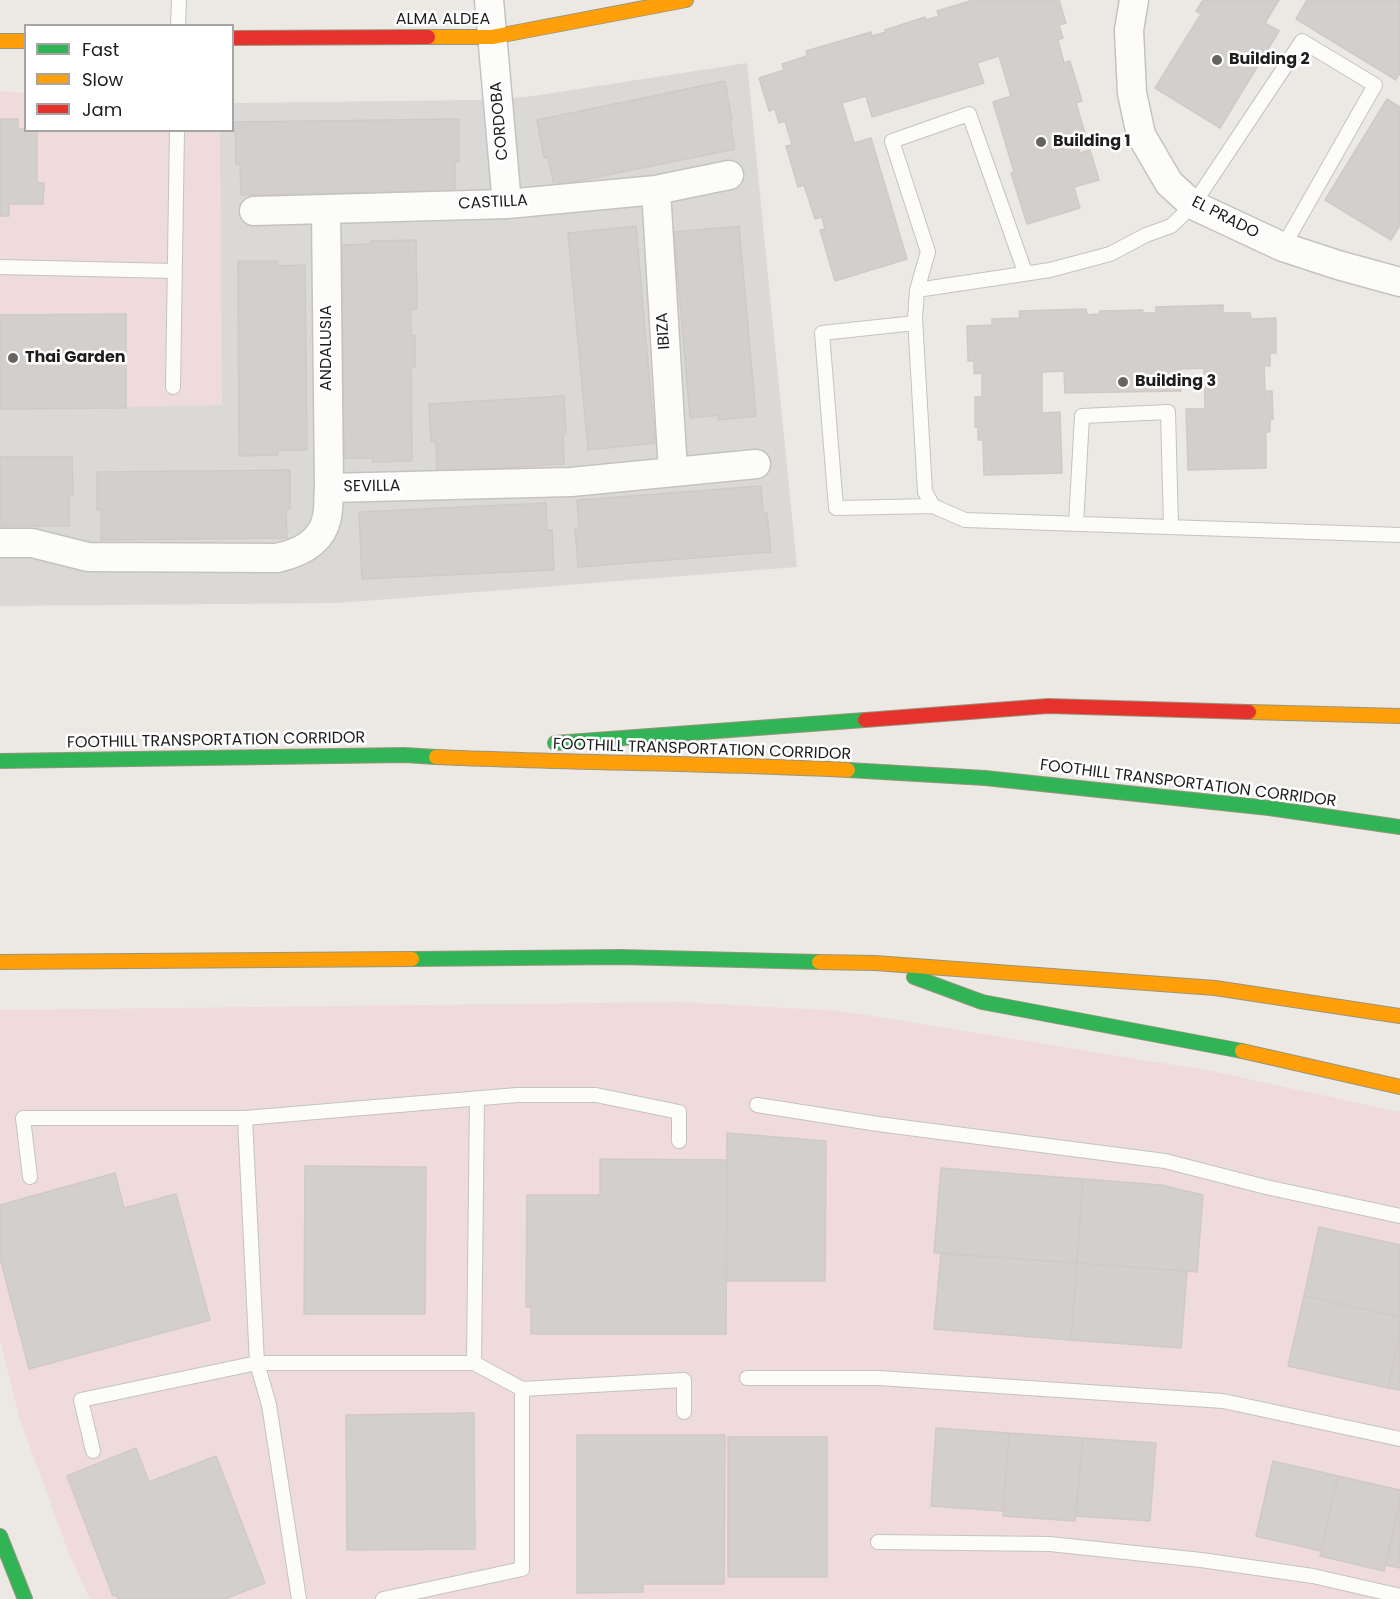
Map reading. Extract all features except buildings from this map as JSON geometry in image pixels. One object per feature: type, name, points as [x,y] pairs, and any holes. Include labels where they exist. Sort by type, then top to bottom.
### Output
[{"type":"main road","name":"ALMA ALDEA","points":[[234,38],[492,37],[686,0]]},
{"type":"main road","points":[[0,41],[24,41]]},
{"type":"main road","points":[[547,744],[1048,706],[1400,716]]},
{"type":"main road","points":[[404,755],[523,746]]},
{"type":"main road","name":"FOOTHILL TRANSPORTATION CORRIDOR","points":[[0,761],[404,755],[549,762],[766,766],[985,778],[1269,808],[1400,826]]},
{"type":"main road","points":[[0,962],[620,957],[876,963],[1215,988],[1400,1016]]},
{"type":"main road","points":[[876,963],[982,1002],[1261,1054],[1400,1087]]},
{"type":"main road","points":[[0,1536],[25,1599]]},
{"type":"street","name":"CORDOBA","points":[[489,0],[507,204]]},
{"type":"street","name":"EL PRADO","points":[[1134,0],[1129,30],[1132,93],[1141,135],[1169,183],[1193,205],[1283,246],[1338,266],[1400,282]]},
{"type":"street","name":"CASTILLA","points":[[254,211],[507,204],[656,190],[729,175]]},
{"type":"street","name":"IBIZA","points":[[656,190],[673,471]]},
{"type":"street","name":"ANDALUSIA","points":[[326,209],[329,488]]},
{"type":"street","name":"SEVILLA","points":[[0,543],[32,543],[88,557],[277,558],[299,553],[317,538],[327,519],[329,488],[571,482],[756,464]]},
{"type":"lane","points":[[178,24],[179,0]]},
{"type":"lane","points":[[917,290],[1050,270],[1110,254],[1146,235],[1171,226],[1193,205],[1302,41],[1375,85],[1283,246]]},
{"type":"lane","points":[[933,506],[925,492],[915,323],[917,290],[928,252],[892,141],[969,114],[1025,272]]},
{"type":"lane","points":[[173,387],[177,132]]},
{"type":"lane","points":[[0,267],[174,270]]},
{"type":"lane","points":[[915,323],[822,333],[836,508],[933,506],[965,520],[1400,535]]},
{"type":"lane","points":[[1076,524],[1082,416],[1168,412],[1171,527]]},
{"type":"lane","points":[[30,1177],[23,1118],[245,1118],[517,1095],[596,1095],[679,1112],[679,1142]]},
{"type":"lane","points":[[474,1363],[477,1098]]},
{"type":"lane","points":[[756,1106],[1165,1161],[1266,1187],[1400,1216]]},
{"type":"lane","points":[[245,1118],[257,1363],[269,1405],[299,1599]]},
{"type":"lane","points":[[93,1451],[81,1401],[257,1363],[474,1363],[522,1389],[684,1380],[684,1412]]},
{"type":"lane","points":[[747,1378],[879,1378],[1223,1401],[1400,1439]]},
{"type":"lane","points":[[383,1599],[522,1569],[522,1389]]},
{"type":"lane","points":[[878,1542],[1050,1544],[1313,1575],[1400,1596]]},
{"type":"shaded area","points":[[747,63],[797,567],[339,603],[0,606],[0,409],[219,132],[234,132],[234,103],[474,100],[526,97]]},
{"type":"shaded area","points":[[0,91],[24,93],[24,132],[220,132],[222,405],[0,409]]},
{"type":"shaded area","points":[[681,1002],[841,1011],[1211,1071],[1400,1112],[1400,1599],[90,1599],[71,1559],[19,1417],[0,1340],[0,1010]]},
{"type":"traffic: fast","points":[[555,743],[865,720]]},
{"type":"traffic: fast","points":[[0,761],[404,755],[436,757]]},
{"type":"traffic: fast","points":[[848,770],[985,778],[1269,808],[1400,827]]},
{"type":"traffic: fast","points":[[412,959],[620,957],[819,962]]},
{"type":"traffic: fast","points":[[914,977],[982,1002],[1242,1051]]},
{"type":"traffic: fast","points":[[0,1536],[25,1599]]},
{"type":"traffic: slow","points":[[428,37],[492,37],[686,0]]},
{"type":"traffic: slow","points":[[0,41],[24,41]]},
{"type":"traffic: slow","points":[[1249,712],[1400,716]]},
{"type":"traffic: slow","points":[[436,757],[848,770]]},
{"type":"traffic: slow","points":[[0,962],[412,959]]},
{"type":"traffic: slow","points":[[819,962],[875,963],[1215,988],[1400,1016]]},
{"type":"traffic: slow","points":[[1242,1051],[1400,1087]]},
{"type":"traffic: jam","points":[[234,38],[428,37]]},
{"type":"traffic: jam","points":[[865,720],[1048,706],[1249,712]]},
{"type":"place","name":"Building 2","points":[[1217,60]]},
{"type":"place","name":"Building 1","points":[[1041,142]]},
{"type":"place","name":"Thai Garden","points":[[13,358]]},
{"type":"place","name":"Building 3","points":[[1123,382]]}]
